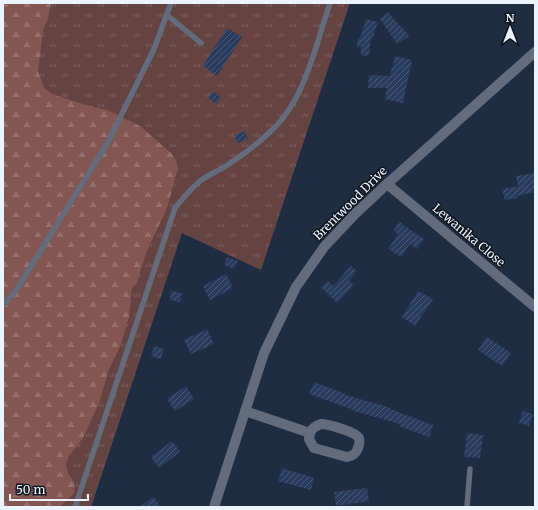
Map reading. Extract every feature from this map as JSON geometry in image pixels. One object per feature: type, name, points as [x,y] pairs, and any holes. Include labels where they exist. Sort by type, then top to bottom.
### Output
[{"type":"street","name":"Brentwood Drive","points":[[214,507],[264,353],[296,287],[324,247],[387,184],[535,52]]},
{"type":"street","name":"Lewanika Close","points":[[387,184],[535,307]]},
{"type":"street","points":[[244,411],[310,433]]},
{"type":"street","points":[[327,424],[356,434],[360,443],[356,453],[347,457],[314,448],[308,439],[310,433],[312,428],[327,424]]},
{"type":"lane","points":[[3,305],[14,292],[108,142],[154,49],[171,3]]},
{"type":"lane","points":[[75,507],[175,208],[186,194],[201,181],[226,166],[273,130],[282,119],[294,103],[303,86],[330,3]]},
{"type":"lane","points":[[167,15],[201,43]]},
{"type":"lane","points":[[467,507],[470,469]]},
{"type":"green space","points":[[3,3],[350,3],[261,270],[182,233],[91,507],[3,507]]},
{"type":"green space","points":[[3,3],[51,3],[48,18],[43,31],[38,71],[44,88],[52,94],[82,104],[107,110],[140,126],[171,153],[176,160],[178,168],[167,208],[146,253],[137,282],[132,288],[129,317],[120,347],[109,369],[99,403],[83,438],[69,456],[66,464],[68,473],[75,484],[74,493],[60,507],[3,507]]},
{"type":"building","points":[[388,12],[409,36],[397,44],[380,19]]},
{"type":"building","points":[[366,19],[378,22],[373,37],[371,37],[369,56],[361,55],[361,47],[357,47],[358,38],[360,38]]},
{"type":"building","points":[[227,28],[242,37],[217,76],[203,66]]},
{"type":"building","points":[[395,56],[412,60],[403,103],[385,99],[387,88],[368,88],[369,75],[390,76]]},
{"type":"building","points":[[214,91],[221,98],[216,104],[208,97]]},
{"type":"building","points":[[245,131],[248,139],[237,143],[235,135]]},
{"type":"building","points":[[535,173],[535,192],[505,200],[502,189],[518,186],[516,176]]},
{"type":"building","points":[[399,222],[424,239],[417,249],[410,244],[401,257],[388,249],[398,234],[394,230]]},
{"type":"building","points":[[227,257],[238,261],[234,269],[224,265]]},
{"type":"building","points":[[351,266],[357,271],[349,281],[354,285],[337,303],[321,287],[328,281],[333,286]]},
{"type":"building","points":[[226,274],[233,288],[210,300],[203,286]]},
{"type":"building","points":[[171,291],[182,293],[180,302],[170,300]]},
{"type":"building","points":[[418,291],[433,299],[415,326],[402,317]]},
{"type":"building","points":[[207,329],[214,344],[191,354],[184,340]]},
{"type":"building","points":[[487,337],[511,353],[502,366],[478,350]]},
{"type":"building","points":[[154,346],[164,349],[161,359],[151,356]]},
{"type":"building","points":[[314,382],[346,395],[391,408],[390,409],[433,425],[429,437],[399,426],[400,424],[354,411],[309,394]]},
{"type":"building","points":[[186,386],[194,399],[175,411],[167,399]]},
{"type":"building","points":[[523,411],[533,414],[529,426],[519,423]]},
{"type":"building","points":[[467,433],[483,435],[480,458],[464,457]]},
{"type":"building","points":[[172,441],[180,452],[159,468],[151,457]]},
{"type":"building","points":[[282,468],[314,478],[311,490],[278,481]]},
{"type":"building","points":[[367,488],[369,501],[336,506],[334,492]]},
{"type":"building","points":[[153,497],[161,507],[140,507]]}]
